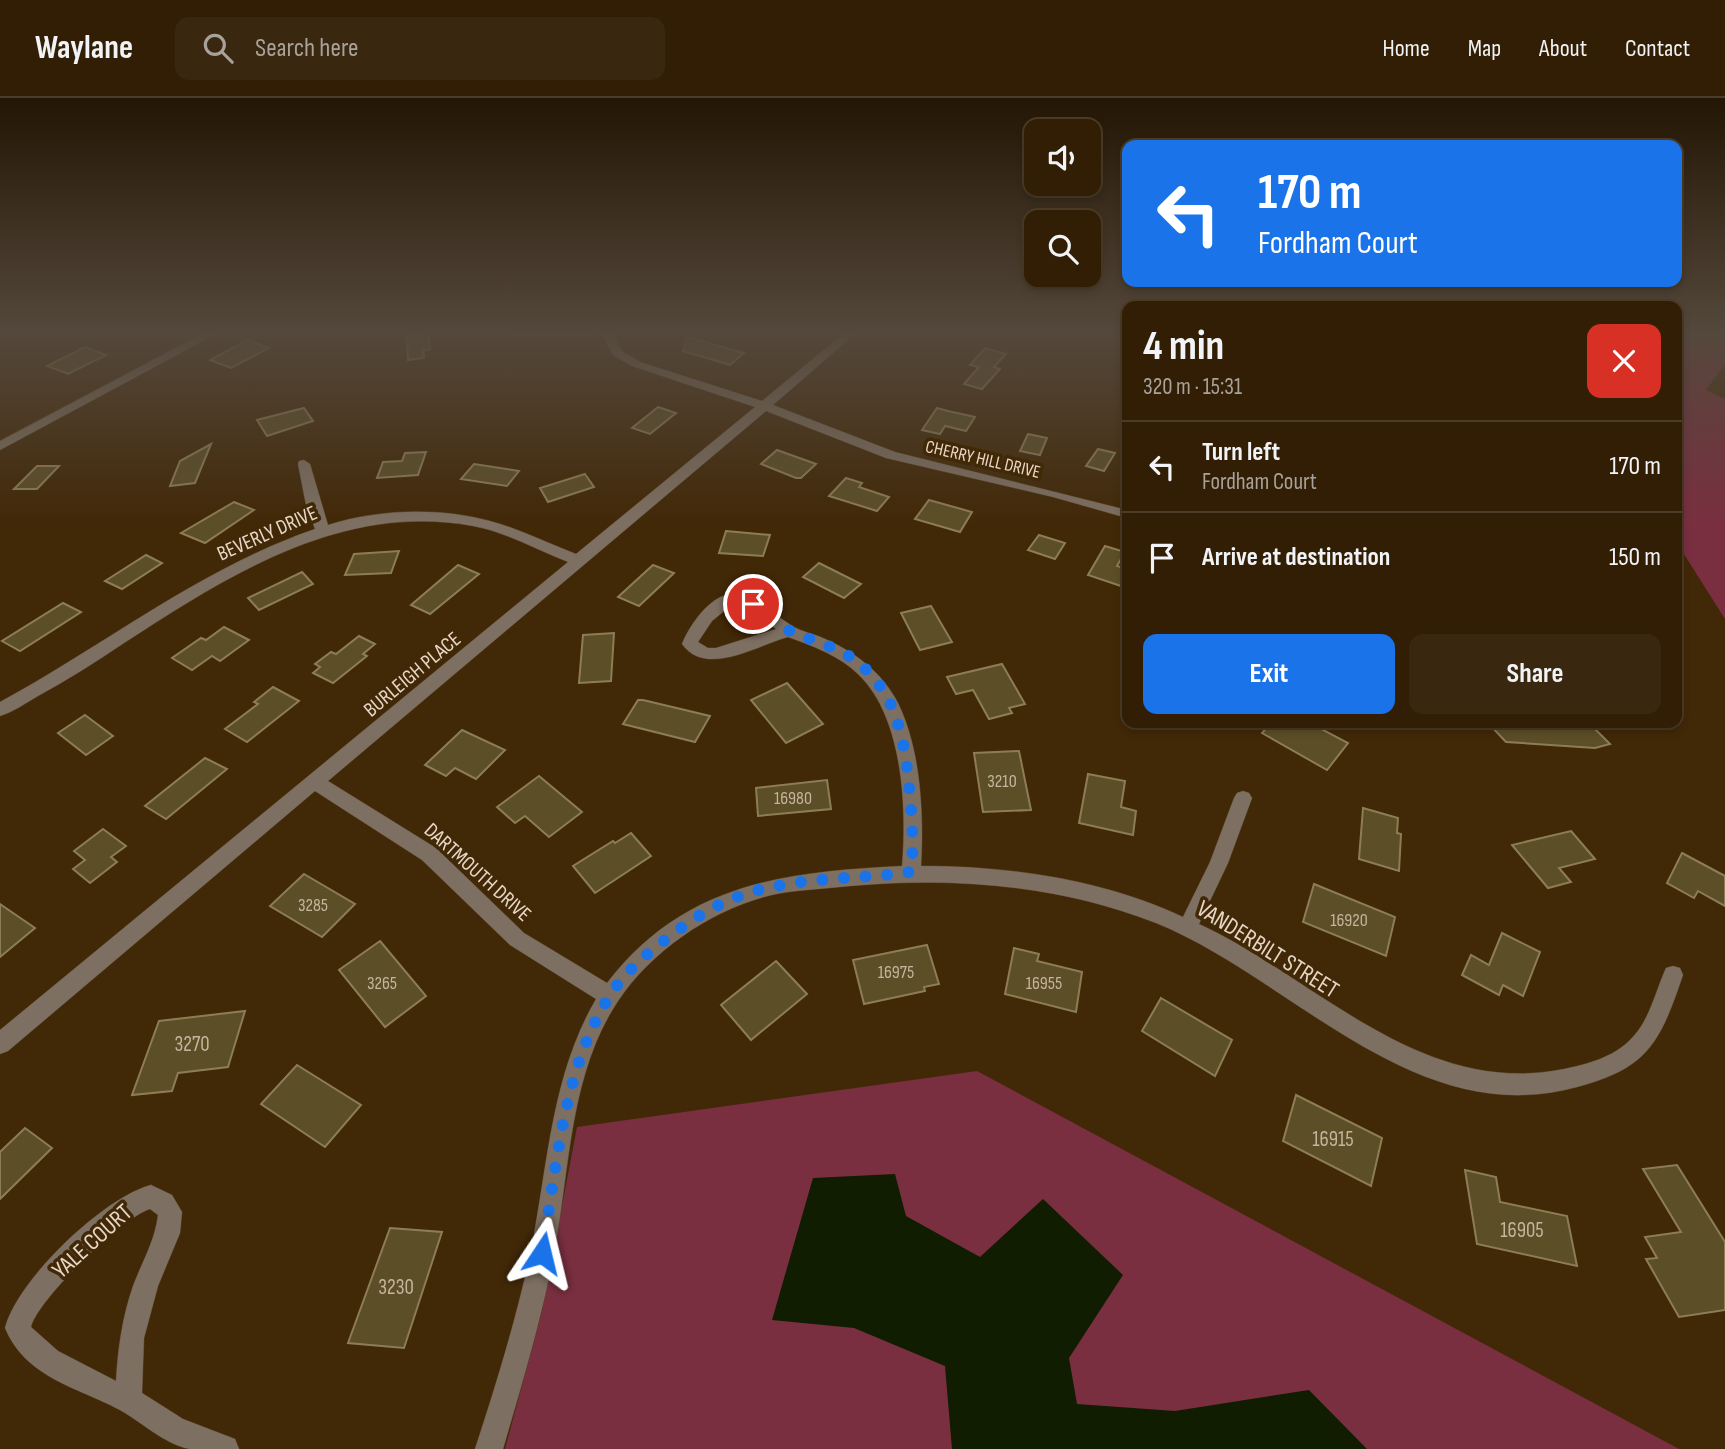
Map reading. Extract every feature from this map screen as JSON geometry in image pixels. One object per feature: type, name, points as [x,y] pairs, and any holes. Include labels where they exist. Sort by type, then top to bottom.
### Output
[{"type":"street","points":[[0,446],[88,397]]},
{"type":"street","name":"CHERRY HILL DRIVE","points":[[738,397],[891,456],[1056,494],[1122,513]]},
{"type":"street","name":"BURLEIGH PLACE","points":[[0,1044],[776,397]]},
{"type":"street","points":[[304,464],[313,505],[322,529]]},
{"type":"street","name":"BEVERLY DRIVE","points":[[0,710],[68,674],[243,563],[322,529],[377,520],[439,516],[494,527],[580,561]]},
{"type":"street","points":[[789,631],[709,654],[696,650],[690,643],[693,634],[726,601],[732,599],[753,604],[789,631],[833,647],[870,675],[895,710],[906,756],[914,846],[911,872]]},
{"type":"street","name":"DARTMOUTH DRIVE","points":[[315,782],[429,854],[517,939],[609,996]]},
{"type":"street","points":[[1187,928],[1219,863],[1243,798]]},
{"type":"street","name":"VANDERBILT STREET","points":[[489,1449],[542,1253],[569,1099],[580,1058],[609,996],[655,947],[703,913],[730,900],[763,888],[911,872],[1034,881],[1128,905],[1187,928],[1240,956],[1338,1023],[1399,1056],[1437,1070],[1509,1084],[1542,1085],[1605,1070],[1637,1051],[1656,1025],[1673,975]]},
{"type":"street","name":"YALE COURT","points":[[128,1400],[131,1338],[146,1286],[168,1233],[170,1212],[164,1203],[151,1197],[134,1201],[120,1212],[45,1283],[26,1304],[18,1318],[18,1330],[26,1342],[70,1375],[128,1400],[174,1429],[225,1449]]},
{"type":"shaded area","points":[[1682,397],[1725,399],[1725,619],[1682,551]]},
{"type":"shaded area","points":[[977,1071],[1679,1449],[505,1449],[542,1311],[577,1127]]},
{"type":"shaded area","points":[[895,1174],[906,1216],[980,1257],[1043,1199],[1123,1275],[1069,1358],[1077,1404],[1175,1411],[1309,1390],[1367,1449],[952,1449],[945,1366],[854,1328],[772,1320],[813,1178]]},
{"type":"building","points":[[658,407],[676,413],[650,434],[632,428]]},
{"type":"building","points":[[304,408],[313,421],[267,436],[257,420]]},
{"type":"building","points":[[937,408],[975,417],[966,431],[945,426],[940,434],[922,430]]},
{"type":"building","points":[[1028,434],[1047,438],[1040,455],[1020,451]]},
{"type":"building","points":[[211,444],[195,483],[170,486],[180,461]]},
{"type":"building","points":[[1098,449],[1115,453],[1104,471],[1086,466]]},
{"type":"building","points":[[777,450],[816,464],[801,478],[796,478],[761,464]]},
{"type":"building","points":[[426,452],[418,475],[377,478],[383,462],[402,461],[405,453]]},
{"type":"building","points":[[474,464],[519,471],[507,486],[461,479]]},
{"type":"building","points":[[37,466],[59,466],[37,489],[14,489]]},
{"type":"building","points":[[585,474],[594,487],[548,502],[540,488]]},
{"type":"building","points":[[846,478],[862,483],[859,487],[889,497],[877,511],[829,496]]},
{"type":"building","points":[[929,500],[972,512],[960,532],[915,519]]},
{"type":"building","points":[[234,502],[254,510],[205,543],[181,533]]},
{"type":"building","points":[[726,531],[770,535],[763,556],[719,553]]},
{"type":"building","points":[[1039,535],[1065,543],[1055,559],[1028,550]]},
{"type":"building","points":[[1105,546],[1122,551],[1117,566],[1122,568],[1122,586],[1088,575]]},
{"type":"building","points":[[399,551],[391,573],[345,575],[354,554]]},
{"type":"building","points":[[146,555],[162,563],[122,589],[105,581]]},
{"type":"building","points":[[819,563],[861,584],[844,598],[803,577]]},
{"type":"building","points":[[458,565],[479,574],[430,614],[411,605]]},
{"type":"building","points":[[653,565],[674,573],[639,606],[618,597]]},
{"type":"building","points":[[302,572],[313,584],[259,610],[248,598]]},
{"type":"building","points":[[63,603],[81,612],[20,651],[2,641]]},
{"type":"building","points":[[931,606],[952,642],[920,650],[901,613]]},
{"type":"building","points":[[224,627],[249,640],[220,661],[212,656],[192,670],[172,658],[201,638],[206,640]]},
{"type":"building","points":[[614,633],[611,681],[579,683],[583,635]]},
{"type":"building","points":[[359,636],[375,644],[363,654],[367,656],[333,683],[313,673],[320,667],[315,664],[331,652],[336,654]]},
{"type":"building","points":[[1002,664],[1025,704],[1009,708],[1012,713],[989,719],[973,690],[956,694],[947,677]]},
{"type":"building","points":[[787,683],[823,724],[786,743],[751,700]]},
{"type":"building","points":[[273,687],[299,701],[247,742],[225,729],[258,704],[254,702]]},
{"type":"building","points":[[638,700],[710,716],[695,742],[623,724]]},
{"type":"building","points":[[85,715],[113,736],[86,755],[58,733]]},
{"type":"building","points":[[1266,728],[1320,728],[1348,743],[1327,770],[1262,733]]},
{"type":"building","points":[[1493,728],[1594,728],[1610,744],[1595,748],[1506,742]]},
{"type":"building","points":[[462,730],[505,750],[476,779],[455,768],[446,776],[425,765]]},
{"type":"building","points":[[1019,751],[1031,810],[983,812],[974,753]]},
{"type":"building","points":[[205,758],[227,769],[166,819],[145,806]]},
{"type":"building","points":[[1088,774],[1125,781],[1121,807],[1136,811],[1133,835],[1079,823]]},
{"type":"building","points":[[539,776],[582,812],[549,837],[525,816],[515,823],[497,807]]},
{"type":"building","points":[[827,780],[831,809],[758,816],[756,788]]},
{"type":"building","points":[[1363,808],[1398,818],[1397,833],[1401,834],[1399,871],[1359,859]]},
{"type":"building","points":[[103,829],[126,846],[111,857],[117,862],[90,883],[73,869],[85,860],[74,851]]},
{"type":"building","points":[[1571,831],[1595,859],[1559,868],[1571,882],[1548,888],[1512,845]]},
{"type":"building","points":[[631,833],[651,856],[595,893],[573,866]]},
{"type":"building","points":[[1682,853],[1725,876],[1725,906],[1698,891],[1694,898],[1667,883]]},
{"type":"building","points":[[304,874],[355,904],[322,937],[270,906]]},
{"type":"building","points":[[1314,884],[1395,917],[1386,956],[1303,922]]},
{"type":"building","points":[[0,904],[35,928],[0,957]]},
{"type":"building","points":[[1502,933],[1540,952],[1523,996],[1503,985],[1499,995],[1462,975],[1471,955],[1489,965]]},
{"type":"building","points":[[380,941],[426,996],[385,1027],[339,970]]},
{"type":"building","points":[[927,945],[939,984],[924,987],[925,991],[864,1004],[853,960]]},
{"type":"building","points":[[1014,948],[1039,954],[1037,961],[1082,972],[1076,1012],[1005,994]]},
{"type":"building","points":[[776,961],[807,994],[751,1040],[721,1005]]},
{"type":"building","points":[[1161,998],[1232,1040],[1215,1076],[1142,1031]]},
{"type":"building","points":[[245,1011],[228,1067],[178,1073],[172,1091],[132,1095],[159,1021]]},
{"type":"building","points":[[297,1065],[361,1105],[325,1147],[261,1104]]},
{"type":"building","points":[[1296,1095],[1382,1138],[1371,1186],[1283,1141]]},
{"type":"building","points":[[25,1128],[52,1148],[0,1199],[0,1152]]},
{"type":"building","points":[[1677,1165],[1725,1242],[1725,1310],[1679,1317],[1646,1259],[1657,1258],[1645,1237],[1681,1232],[1643,1169]]},
{"type":"building","points":[[1465,1170],[1496,1177],[1500,1202],[1567,1216],[1577,1266],[1477,1244]]},
{"type":"building","points":[[390,1228],[442,1232],[404,1348],[348,1343]]},
{"type":"route","points":[[542,1253],[569,1099],[580,1058],[609,996],[626,976],[655,947],[682,926],[730,900],[763,888],[911,872],[914,846],[906,756],[895,710],[870,675],[853,660],[833,647],[789,631],[753,604]]}]
